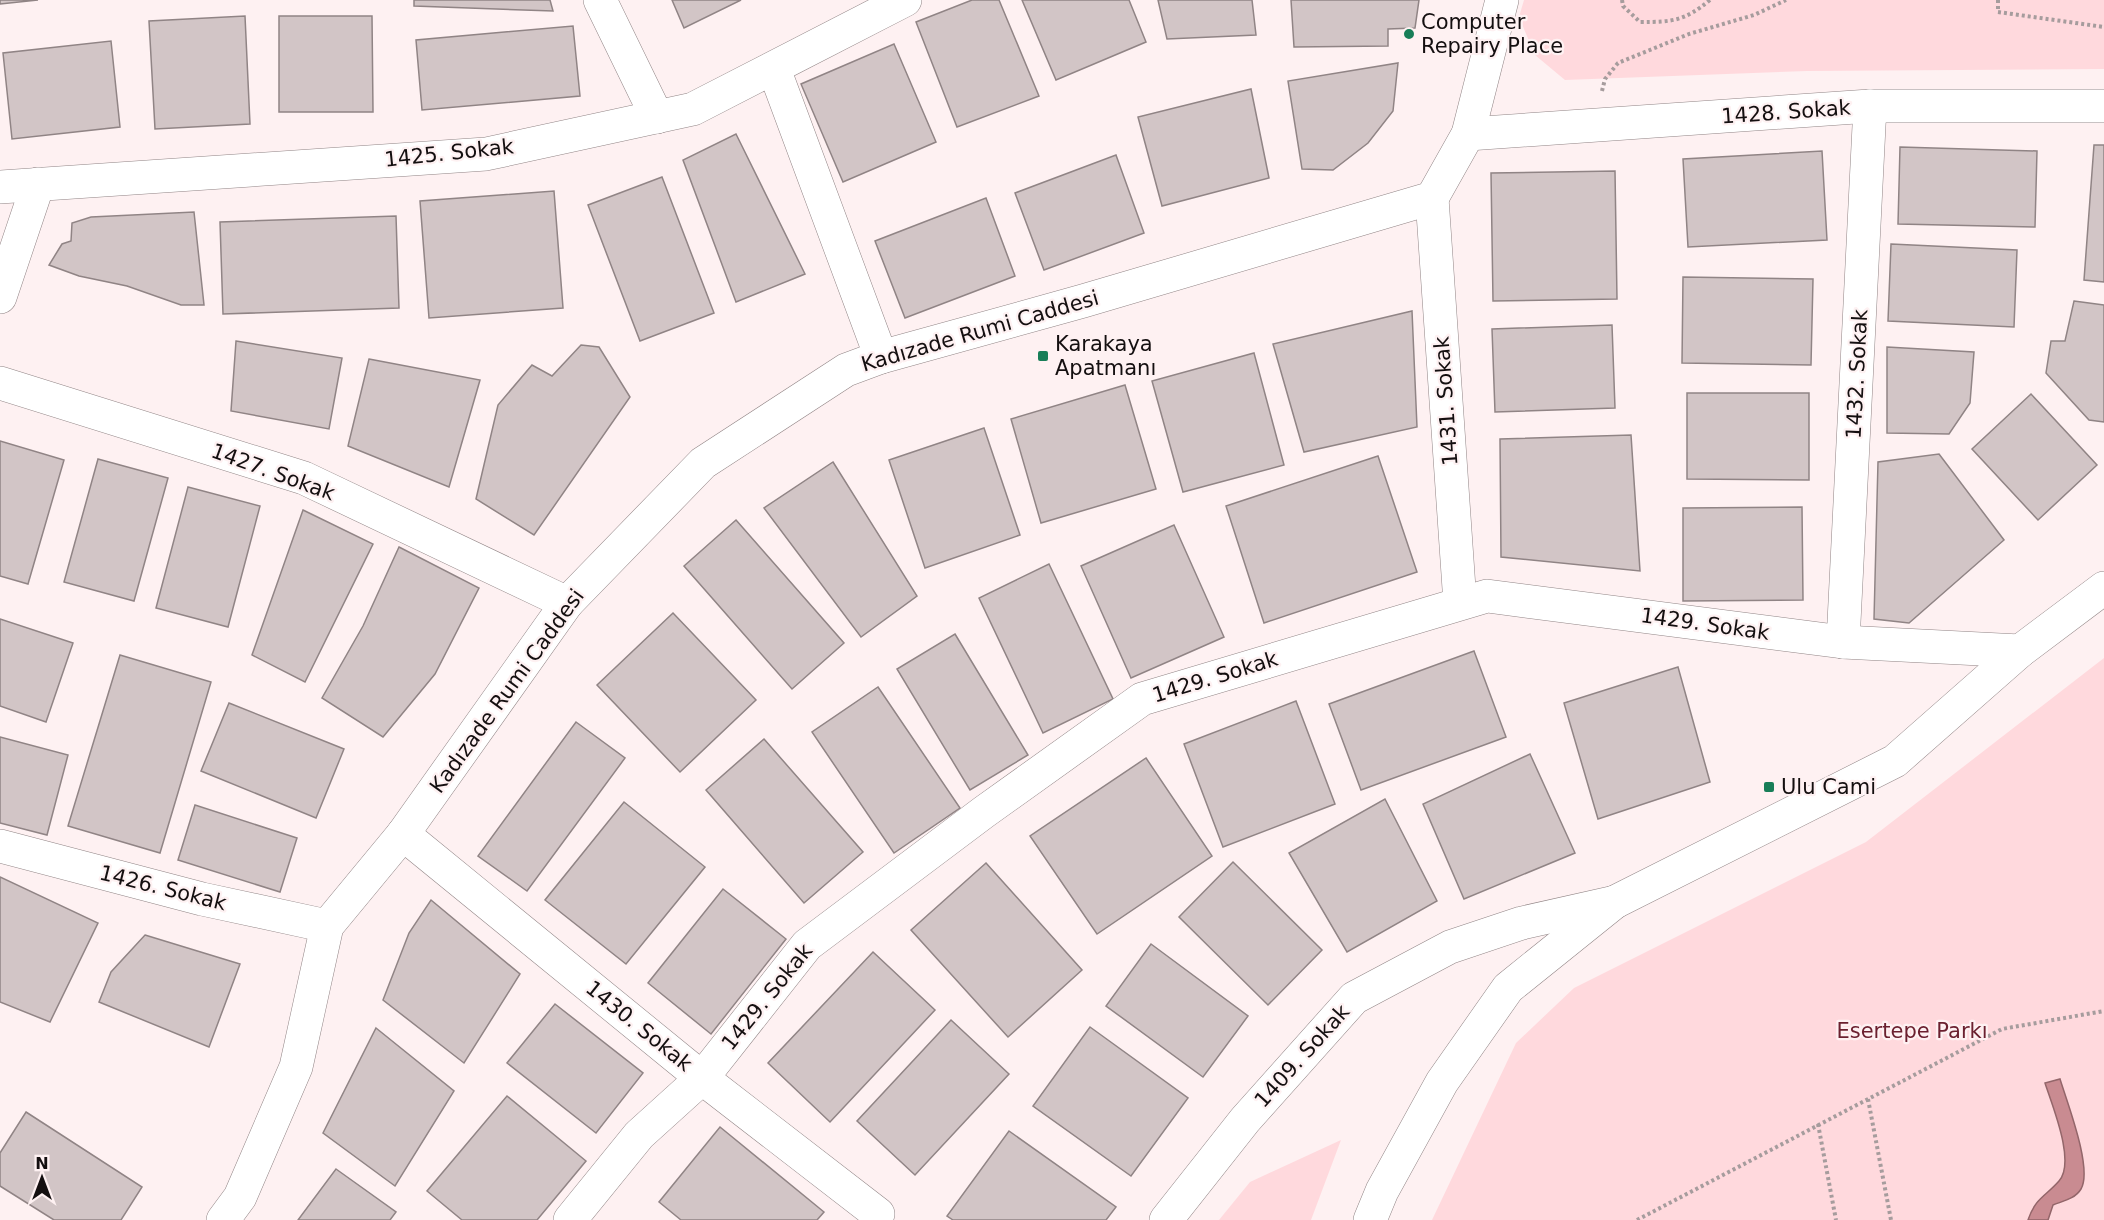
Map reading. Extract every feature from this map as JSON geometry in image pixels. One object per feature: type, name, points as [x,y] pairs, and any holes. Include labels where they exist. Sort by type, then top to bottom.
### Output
[{"type":"street","points":[[600,0],[657,117]]},
{"type":"street","name":"1425. Sokak","points":[[0,187],[486,154],[693,110],[905,0]]},
{"type":"street","points":[[1432,198],[1468,134],[1502,0]]},
{"type":"street","points":[[774,69],[881,357]]},
{"type":"street","name":"1428. Sokak","points":[[1468,134],[1870,106],[2104,106]]},
{"type":"street","name":"1432. Sokak","points":[[1843,642],[1870,106]]},
{"type":"street","points":[[0,297],[38,183]]},
{"type":"street","name":"Kadızade Rumi Caddesi","points":[[223,1220],[240,1197],[296,1067],[327,926],[403,834],[567,603],[703,463],[846,370],[881,357],[1083,301],[1432,198]]},
{"type":"street","name":"1431. Sokak","points":[[1432,198],[1460,603]]},
{"type":"street","name":"1427. Sokak","points":[[0,383],[304,478],[567,603]]},
{"type":"street","points":[[1370,1220],[1382,1191],[1442,1082],[1508,988],[1615,902],[1895,761],[2020,651],[2104,588]]},
{"type":"street","name":"1429. Sokak","points":[[570,1220],[639,1135],[702,1078],[807,945],[1142,699],[1487,596],[1843,642],[2020,651]]},
{"type":"street","name":"1430. Sokak","points":[[403,834],[861,1211]]},
{"type":"street","name":"1426. Sokak","points":[[0,846],[202,899],[327,926]]},
{"type":"street","name":"1409. Sokak","points":[[1166,1220],[1245,1120],[1354,998],[1450,947],[1522,923],[1615,902]]},
{"type":"path","points":[[1622,0],[1623,6],[1640,22],[1662,22],[1689,17],[1710,0]]},
{"type":"path","points":[[1593,126],[1605,79],[1618,63],[1689,34],[1754,15],[1786,0]]},
{"type":"path","points":[[1998,0],[1998,12],[2104,27]]},
{"type":"path","points":[[1637,1220],[2002,1029],[2104,1011]]},
{"type":"path","points":[[1868,1099],[1891,1220]]},
{"type":"path","points":[[1818,1124],[1836,1220]]},
{"type":"green space","points":[[1524,0],[2104,0],[2104,69],[1807,71],[1565,80],[1535,55],[1519,17]]},
{"type":"green space","name":"Esertepe Parkı","points":[[2104,658],[2104,1220],[1432,1220],[1516,1043],[1574,988],[1866,842]]},
{"type":"green space","points":[[1341,1140],[1311,1220],[1219,1220],[1250,1182]]},
{"type":"shaded area","points":[[2060,1079],[2078,1135],[2084,1179],[2076,1195],[2053,1205],[2048,1220],[2028,1220],[2038,1202],[2059,1181],[2064,1172],[2064,1147],[2045,1083]]},
{"type":"building","points":[[0,0],[38,0],[0,4]]},
{"type":"building","points":[[414,0],[550,0],[553,11],[414,6]]},
{"type":"building","points":[[672,0],[741,0],[684,28]]},
{"type":"building","points":[[972,0],[999,0],[1039,96],[957,127],[916,22]]},
{"type":"building","points":[[1022,0],[1129,0],[1146,42],[1056,80]]},
{"type":"building","points":[[1158,0],[1252,0],[1256,35],[1167,39]]},
{"type":"building","points":[[1291,0],[1419,0],[1415,28],[1388,29],[1388,46],[1294,47]]},
{"type":"building","points":[[245,16],[250,124],[155,129],[149,21]]},
{"type":"building","points":[[279,16],[372,16],[373,112],[279,112]]},
{"type":"building","points":[[573,26],[580,96],[422,110],[416,40]]},
{"type":"building","points":[[111,41],[120,127],[12,139],[3,53]]},
{"type":"building","points":[[894,44],[936,142],[843,182],[801,84]]},
{"type":"building","points":[[1398,63],[1393,111],[1368,143],[1333,170],[1302,169],[1288,81]]},
{"type":"building","points":[[1251,89],[1269,178],[1162,206],[1138,117]]},
{"type":"building","points":[[736,134],[805,274],[736,302],[683,160]]},
{"type":"building","points":[[2094,145],[2104,145],[2104,282],[2084,280]]},
{"type":"building","points":[[1900,147],[2037,151],[2035,227],[1898,224]]},
{"type":"building","points":[[1822,151],[1827,240],[1688,247],[1683,159]]},
{"type":"building","points":[[1116,155],[1144,233],[1044,270],[1015,193]]},
{"type":"building","points":[[1615,171],[1617,299],[1493,301],[1491,173]]},
{"type":"building","points":[[662,177],[714,313],[640,341],[588,205]]},
{"type":"building","points":[[554,191],[563,308],[429,318],[420,201]]},
{"type":"building","points":[[986,198],[1015,276],[905,318],[875,241]]},
{"type":"building","points":[[194,212],[204,305],[181,305],[127,286],[79,276],[49,265],[62,244],[71,241],[72,223],[91,217]]},
{"type":"building","points":[[396,216],[399,308],[223,314],[220,222]]},
{"type":"building","points":[[1891,244],[2017,250],[2014,327],[1888,321]]},
{"type":"building","points":[[1683,277],[1813,279],[1811,365],[1682,363]]},
{"type":"building","points":[[2074,301],[2104,305],[2104,422],[2089,420],[2046,373],[2051,341],[2065,341]]},
{"type":"building","points":[[1412,311],[1417,427],[1304,452],[1273,344]]},
{"type":"building","points":[[1612,325],[1615,408],[1495,412],[1492,329]]},
{"type":"building","points":[[236,341],[342,358],[329,429],[231,411]]},
{"type":"building","points":[[581,345],[599,347],[630,397],[534,535],[476,499],[498,405],[532,365],[552,376]]},
{"type":"building","points":[[1887,347],[1974,352],[1970,403],[1949,434],[1887,433]]},
{"type":"building","points":[[1254,353],[1284,465],[1183,492],[1152,381]]},
{"type":"building","points":[[369,359],[480,380],[449,487],[348,446]]},
{"type":"building","points":[[1125,385],[1156,489],[1041,523],[1011,419]]},
{"type":"building","points":[[1687,393],[1809,393],[1809,480],[1687,479]]},
{"type":"building","points":[[2031,394],[2097,465],[2038,520],[1972,449]]},
{"type":"building","points":[[984,428],[1020,535],[925,568],[889,460]]},
{"type":"building","points":[[1631,435],[1640,571],[1501,557],[1500,439]]},
{"type":"building","points":[[0,441],[64,460],[28,584],[0,576]]},
{"type":"building","points":[[1939,454],[2004,540],[1909,623],[1874,619],[1878,462]]},
{"type":"building","points":[[1378,456],[1417,572],[1264,623],[1226,506]]},
{"type":"building","points":[[98,459],[168,478],[134,601],[64,582]]},
{"type":"building","points":[[833,462],[917,596],[861,637],[764,508]]},
{"type":"building","points":[[188,487],[260,506],[228,627],[156,608]]},
{"type":"building","points":[[1802,507],[1803,600],[1683,601],[1683,508]]},
{"type":"building","points":[[303,510],[373,544],[305,682],[252,655]]},
{"type":"building","points":[[736,520],[844,643],[792,689],[684,566]]},
{"type":"building","points":[[1174,525],[1224,637],[1131,678],[1081,566]]},
{"type":"building","points":[[399,547],[479,588],[435,674],[383,737],[322,698],[363,626]]},
{"type":"building","points":[[1049,564],[1113,699],[1043,733],[979,598]]},
{"type":"building","points":[[673,613],[756,700],[680,772],[597,685]]},
{"type":"building","points":[[0,619],[73,643],[46,722],[0,706]]},
{"type":"building","points":[[955,634],[1028,755],[970,790],[897,669]]},
{"type":"building","points":[[1474,651],[1506,737],[1361,790],[1329,704]]},
{"type":"building","points":[[120,655],[211,682],[160,853],[68,826]]},
{"type":"building","points":[[1678,667],[1710,782],[1598,819],[1564,703]]},
{"type":"building","points":[[878,687],[960,808],[894,853],[812,732]]},
{"type":"building","points":[[1296,701],[1335,804],[1223,847],[1184,744]]},
{"type":"building","points":[[229,703],[344,749],[316,818],[201,771]]},
{"type":"building","points":[[576,722],[625,758],[527,891],[478,856]]},
{"type":"building","points":[[0,737],[68,755],[47,835],[0,823]]},
{"type":"building","points":[[764,739],[863,852],[804,903],[706,790]]},
{"type":"building","points":[[1530,754],[1575,853],[1464,899],[1423,804]]},
{"type":"building","points":[[1146,758],[1212,856],[1097,934],[1030,836]]},
{"type":"building","points":[[1385,799],[1437,901],[1347,952],[1289,853]]},
{"type":"building","points":[[624,802],[705,867],[626,964],[545,900]]},
{"type":"building","points":[[195,805],[297,838],[280,892],[178,860]]},
{"type":"building","points":[[1233,862],[1322,950],[1268,1005],[1179,917]]},
{"type":"building","points":[[986,863],[1082,970],[1008,1037],[911,930]]},
{"type":"building","points":[[0,877],[98,923],[50,1022],[0,1002]]},
{"type":"building","points":[[723,889],[786,939],[711,1034],[648,983]]},
{"type":"building","points":[[431,900],[520,974],[464,1063],[383,1000],[409,933]]},
{"type":"building","points":[[145,935],[240,964],[209,1047],[99,1002],[111,972]]},
{"type":"building","points":[[1151,944],[1248,1016],[1203,1077],[1106,1006]]},
{"type":"building","points":[[873,952],[935,1010],[830,1122],[768,1063]]},
{"type":"building","points":[[555,1004],[643,1073],[596,1133],[507,1063]]},
{"type":"building","points":[[951,1020],[1009,1074],[915,1175],[857,1121]]},
{"type":"building","points":[[1090,1027],[1188,1098],[1131,1176],[1033,1106]]},
{"type":"building","points":[[376,1028],[454,1091],[395,1186],[323,1133]]},
{"type":"building","points":[[507,1096],[586,1161],[537,1220],[462,1220],[427,1191]]},
{"type":"building","points":[[26,1112],[142,1187],[121,1220],[54,1220],[0,1186],[0,1153]]},
{"type":"building","points":[[720,1127],[824,1212],[817,1220],[681,1220],[659,1202]]},
{"type":"building","points":[[1009,1131],[1116,1207],[1106,1220],[953,1220],[947,1216]]},
{"type":"building","points":[[336,1169],[396,1212],[390,1220],[298,1220]]},
{"type":"place","name":"Computer Repairy Place","points":[[1409,34]]},
{"type":"place","name":"Karakaya Apatmanı","points":[[1043,356]]},
{"type":"place","name":"Ulu Cami","points":[[1769,787]]}]
